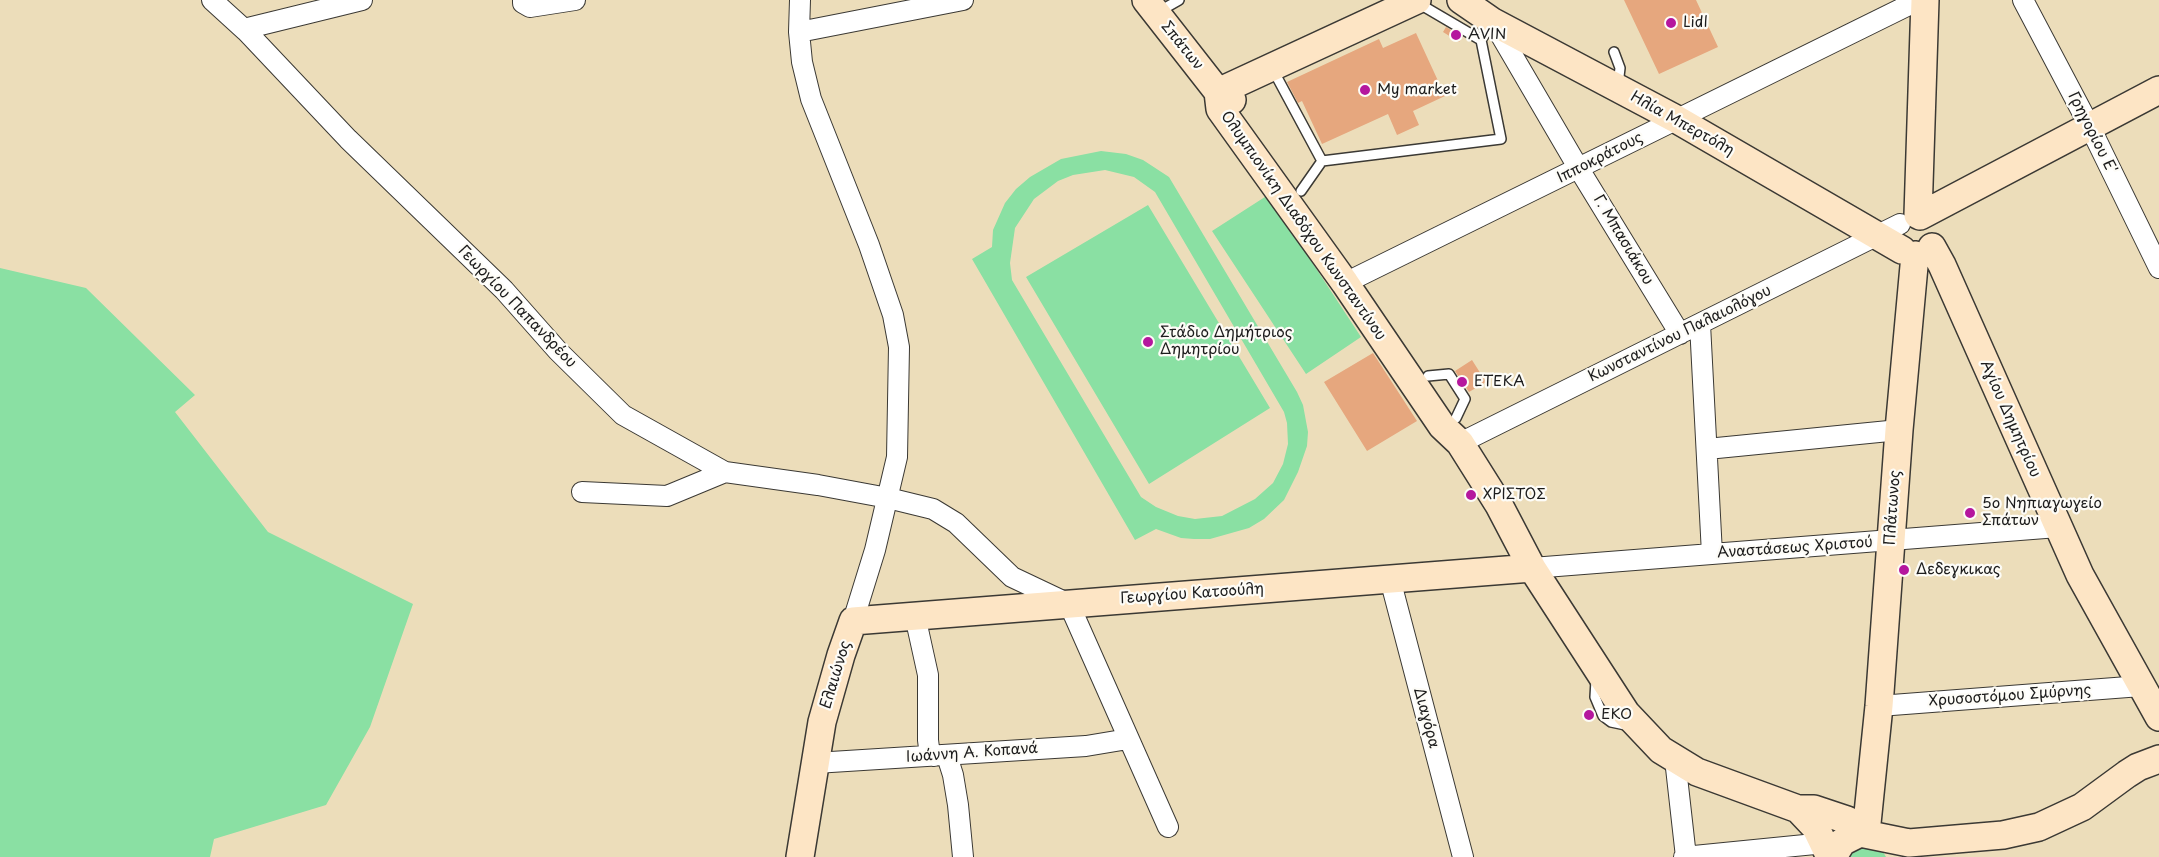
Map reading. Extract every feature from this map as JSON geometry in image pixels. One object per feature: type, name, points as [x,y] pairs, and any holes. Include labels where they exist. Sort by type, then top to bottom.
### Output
[{"type":"street","name":"Γεωργίου Παπανδρέου","points":[[212,0],[244,29],[348,139],[504,290],[558,351],[623,415],[725,472],[888,498],[933,509],[956,523],[1012,577],[1069,604]]},
{"type":"street","points":[[244,29],[362,0]]},
{"type":"street","points":[[523,0],[523,3],[530,7],[575,0]]},
{"type":"street","name":"Ελαιώνος","points":[[800,0],[799,32],[802,62],[811,99],[869,244],[893,315],[899,347],[897,457],[888,498],[822,722],[800,857]]},
{"type":"street","points":[[799,32],[963,0]]},
{"type":"street","points":[[1212,84],[1378,0]]},
{"type":"street","points":[[1212,84],[1271,67],[1416,0]]},
{"type":"street","name":"Ηλία Μπερτόλη","points":[[1461,0],[1487,31],[1618,88],[1909,234]]},
{"type":"street","name":"Ιπποκράτους","points":[[1353,279],[1919,0]]},
{"type":"street","name":"Αγίου Δημητρίου","points":[[1925,0],[1909,234],[1942,265],[2080,575],[2153,702]]},
{"type":"street","name":"Γρηγορίου Ε'","points":[[2023,0],[2157,258]]},
{"type":"street","name":"Σπάτων","points":[[1150,7],[1212,84]]},
{"type":"street","name":"Γ. Μπασιάκου","points":[[1487,31],[1579,169],[1680,334]]},
{"type":"street","name":"Ολυμπιονίκη Διαδόχου Κωνσταντίνου","points":[[1212,84],[1235,101],[1301,191],[1442,426],[1458,431]]},
{"type":"street","name":"Ολυμπιονίκη Διαδόχου Κωνσταντίνου","points":[[1212,84],[1220,109],[1428,376],[1532,568],[1618,703],[1661,750],[1697,772],[1804,815],[1814,809],[1868,836],[1914,849],[2003,835],[2047,824],[2082,807],[2138,767],[2159,759]]},
{"type":"street","name":"Κωνσταντίνου Παλαιολόγου","points":[[1458,431],[1909,234],[2090,127],[2159,90]]},
{"type":"street","name":"Πλάτωνος","points":[[1868,836],[1899,430],[1909,234]]},
{"type":"street","points":[[1700,324],[1712,554]]},
{"type":"street","points":[[1707,449],[1899,430]]},
{"type":"street","points":[[582,492],[667,496],[725,472]]},
{"type":"street","name":"Αναστάσεως Χριστού","points":[[1532,568],[2058,527]]},
{"type":"street","name":"Γεωργίου Κατσούλη","points":[[853,621],[1532,568]]},
{"type":"street","name":"Διαγόρα","points":[[1390,579],[1463,857]]},
{"type":"street","points":[[1069,604],[1167,827]]},
{"type":"street","points":[[915,616],[928,675],[929,748],[940,756],[954,775],[963,857]]},
{"type":"street","name":"Χρυσοστόμου Σμύρνης","points":[[1879,706],[2153,702]]},
{"type":"street","name":"Ιωάννη Α. Κοπανά","points":[[814,763],[1086,746],[1128,739]]},
{"type":"street","points":[[1675,759],[1685,857],[1830,852],[1842,842],[1868,836]]},
{"type":"street","points":[[1804,815],[1816,828],[1830,852]]},
{"type":"lane","points":[[1150,7],[1179,0]]},
{"type":"lane","points":[[1301,191],[1322,162],[1501,139],[1487,31],[1416,0]]},
{"type":"lane","points":[[1614,52],[1620,68],[1618,88]]},
{"type":"lane","points":[[1271,67],[1322,162]]},
{"type":"green space","points":[[1101,151],[1126,154],[1143,160],[1169,177],[1297,392],[1303,405],[1308,432],[1307,446],[1298,472],[1284,500],[1264,519],[1249,528],[1210,539],[1181,538],[1156,529],[1135,540],[972,259],[992,247],[993,230],[1005,203],[1016,189],[1030,177],[1061,159]],"holes":[[[1105,170],[1134,177],[1155,192],[1284,412],[1287,423],[1288,444],[1283,464],[1273,483],[1255,499],[1222,516],[1195,519],[1178,516],[1156,507],[1141,497],[1012,280],[1010,263],[1015,228],[1034,199],[1058,181],[1073,175]]]},
{"type":"green space","points":[[1268,195],[1361,337],[1306,374],[1212,231]]},
{"type":"green space","name":"Στάδιο Δημήτριος Δημητρίου","points":[[1148,205],[1270,408],[1149,484],[1026,277]]},
{"type":"green space","points":[[0,268],[86,288],[195,395],[175,412],[268,532],[413,604],[370,727],[326,805],[214,839],[210,857],[0,857]]},
{"type":"green space","points":[[1854,845],[1882,850],[1886,857],[1844,857]]},
{"type":"building","name":"Lidl","points":[[1624,0],[1696,0],[1718,47],[1659,74]]},
{"type":"building","points":[[1446,27],[1463,37],[1459,42],[1443,32]]},
{"type":"building","name":"My market","points":[[1416,33],[1445,96],[1413,111],[1419,125],[1397,135],[1388,114],[1322,144],[1302,101],[1298,103],[1287,82],[1379,39],[1383,48]]},
{"type":"building","points":[[1373,353],[1417,421],[1367,451],[1324,382]]},
{"type":"building","points":[[1472,360],[1486,382],[1469,392],[1455,371]]},
{"type":"place","name":"Lidl","points":[[1671,23]]},
{"type":"place","name":"AVIN","points":[[1456,35]]},
{"type":"place","name":"My market","points":[[1365,90]]},
{"type":"place","name":"Στάδιο Δημήτριος Δημητρίου","points":[[1148,342]]},
{"type":"place","name":"ΕΤΕΚΑ","points":[[1462,382]]},
{"type":"place","name":"ΧΡΙΣΤΟΣ","points":[[1471,495]]},
{"type":"place","name":"5ο Νηπιαγωγείο Σπάτων","points":[[1970,513]]},
{"type":"place","name":"Δεδεγκικας","points":[[1904,570]]},
{"type":"place","name":"EKO","points":[[1589,715]]}]
